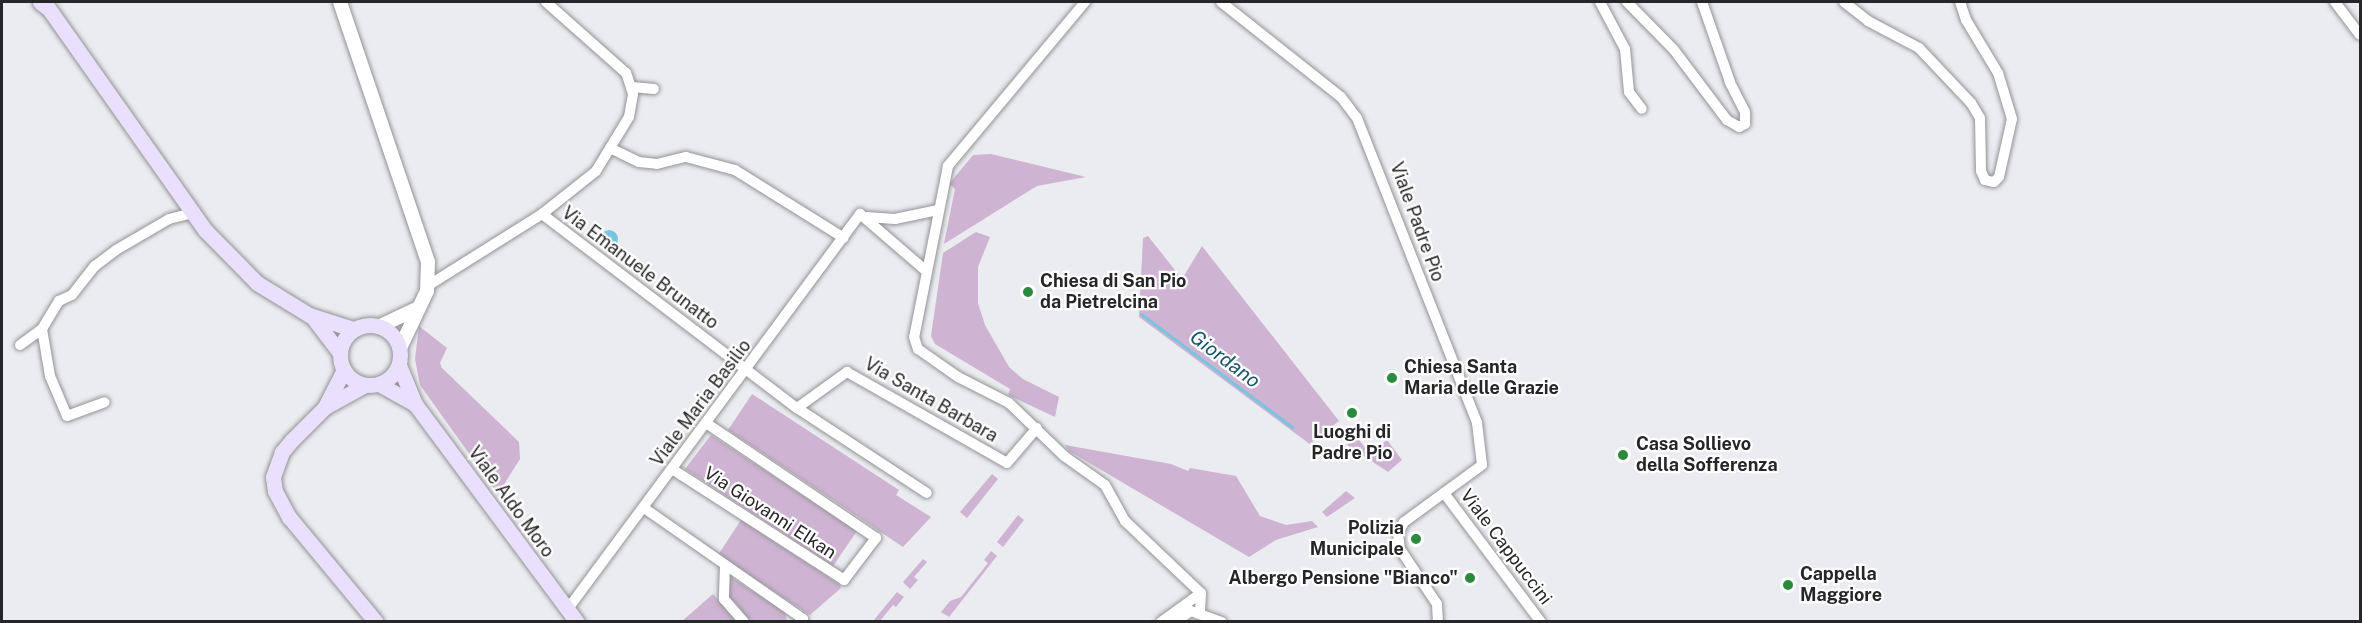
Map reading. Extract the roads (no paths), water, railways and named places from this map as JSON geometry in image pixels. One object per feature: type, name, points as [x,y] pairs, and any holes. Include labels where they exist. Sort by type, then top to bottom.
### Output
[{"type":"main road","points":[[40,2],[49,9],[194,213],[256,283],[309,315],[353,329],[380,326],[396,338],[400,348],[399,365],[388,380],[325,407]]},
{"type":"main road","points":[[309,315],[335,342],[344,370],[325,407],[282,452],[275,465],[275,491],[289,517],[376,621]]},
{"type":"main road","points":[[340,353],[353,329]]},
{"type":"main road","name":"Viale Aldo Moro","points":[[399,365],[415,404],[572,616]]},
{"type":"main road","points":[[344,370],[372,385]]},
{"type":"main road","name":"Viale Aldo Moro","points":[[372,385],[415,404]]},
{"type":"street","points":[[340,2],[423,245],[429,285]]},
{"type":"street","points":[[400,348],[429,285],[542,214],[596,171],[632,109],[632,87],[621,68],[546,2]]},
{"type":"street","points":[[1085,2],[948,166],[914,321],[918,349],[958,377],[1009,403],[1065,456],[1105,485],[1125,520],[1202,593]]},
{"type":"street","name":"Viale Padre Pio","points":[[1221,2],[1341,97],[1371,146],[1481,438],[1482,465],[1444,493]]},
{"type":"street","points":[[1600,2],[1625,49],[1629,92],[1642,109]]},
{"type":"street","points":[[1627,2],[1674,50],[1727,120],[1739,127],[1744,124],[1745,112],[1730,82],[1702,2]]},
{"type":"street","points":[[1844,2],[1875,25],[1919,48],[1971,103],[1980,118],[1981,171],[1985,180],[1994,182],[2008,140],[2011,111],[1998,73],[1966,20],[1960,2]]},
{"type":"street","points":[[2335,2],[2361,35]]},
{"type":"street","points":[[632,87],[654,89]]},
{"type":"street","points":[[610,148],[639,162],[657,164],[686,157],[735,170],[844,238]]},
{"type":"street","points":[[863,215],[895,219],[938,210]]},
{"type":"street","points":[[20,345],[42,329],[59,301],[72,295],[94,266],[107,259],[135,236],[169,219],[194,213]]},
{"type":"street","name":"Via Emanuele Brunatto","points":[[542,214],[797,408],[927,493]]},
{"type":"street","points":[[863,215],[925,270]]},
{"type":"street","name":"Viale Maria Basilio","points":[[572,616],[644,508],[863,215]]},
{"type":"street","points":[[380,326],[416,309]]},
{"type":"street","points":[[42,329],[50,376],[67,416],[105,402]]},
{"type":"street","name":"Via Santa Barbara","points":[[797,408],[847,372],[857,375],[1007,463],[1037,428]]},
{"type":"street","name":"Via Giovanni Elkan","points":[[672,470],[844,580],[876,538],[706,423]]},
{"type":"street","points":[[1438,621],[1437,604],[1403,553],[1397,537],[1404,522],[1444,493]]},
{"type":"street","name":"Viale Cappuccini","points":[[1444,493],[1541,621]]},
{"type":"street","points":[[644,508],[803,619],[800,621]]},
{"type":"street","points":[[725,566],[724,599],[744,621]]},
{"type":"street","points":[[1200,611],[1202,593]]},
{"type":"street","points":[[1161,621],[1202,593]]},
{"type":"street","points":[[1175,621],[1184,613],[1200,611],[1222,621]]},
{"type":"water","points":[[609,230],[615,233],[618,239],[615,245],[609,248],[603,245],[600,239],[603,233]]},
{"type":"waterway","name":"Giordano","points":[[1141,314],[1292,427]]},
{"type":"place","name":"Chiesa di San Pio da Pietrelcina","points":[[1028,292]]},
{"type":"place","name":"Chiesa Santa Maria delle Grazie","points":[[1392,378]]},
{"type":"place","name":"Luoghi di Padre Pio","points":[[1352,413]]},
{"type":"place","name":"Casa Sollievo della Sofferenza","points":[[1623,455]]},
{"type":"place","name":"Polizia Municipale","points":[[1416,539]]},
{"type":"place","name":"Albergo Pensione \"Bianco\"","points":[[1470,578]]},
{"type":"place","name":"Cappella Maggiore","points":[[1788,585]]}]
